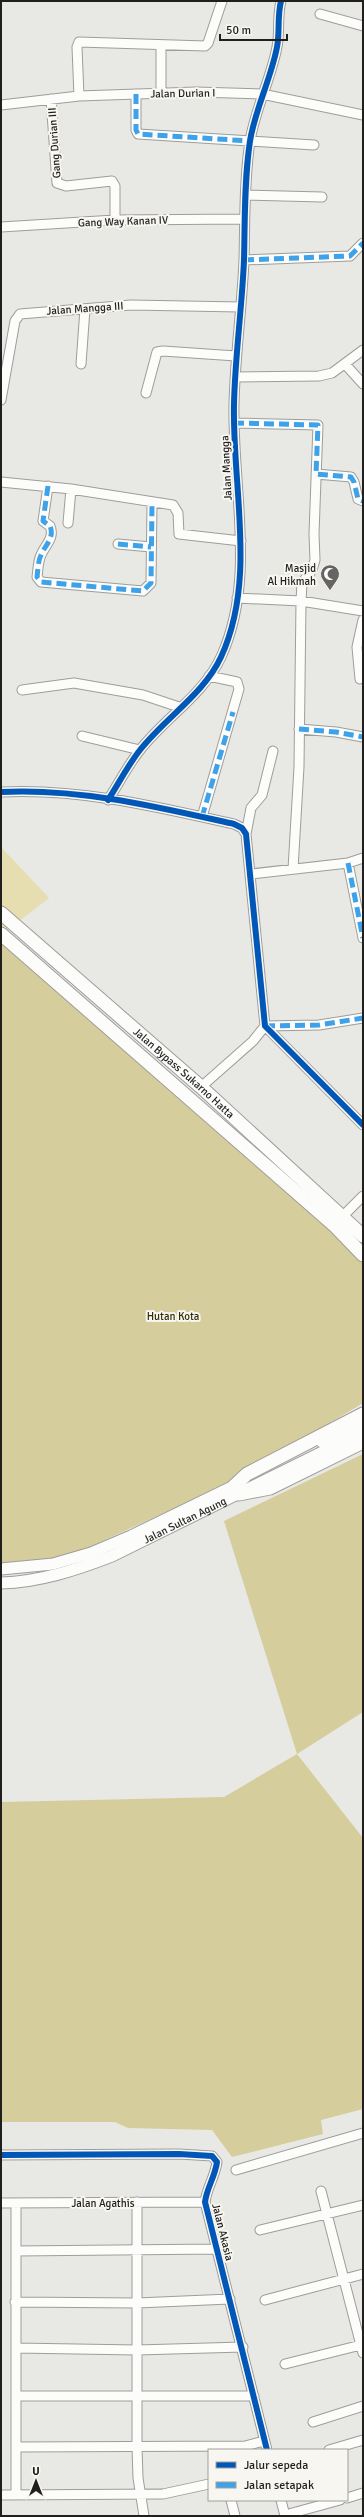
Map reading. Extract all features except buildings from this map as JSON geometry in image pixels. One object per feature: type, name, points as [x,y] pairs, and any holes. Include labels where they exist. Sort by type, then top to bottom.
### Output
[{"type":"highway","name":"Jalan Bypass Sukarno Hatta","points":[[1,913],[201,1087],[363,1236]]},
{"type":"highway","name":"Jalan Bypass Sukarno Hatta","points":[[1,934],[334,1225],[363,1255]]},
{"type":"highway","points":[[223,1128],[235,1118]]},
{"type":"highway","points":[[237,1490],[247,1474],[363,1414]]},
{"type":"highway","points":[[237,1490],[270,1488],[361,1431]]},
{"type":"main road","name":"Jalan Sultan Agung","points":[[1,1569],[53,1564],[90,1553],[237,1490],[361,1431]]},
{"type":"main road","name":"Jalan Sultan Agung","points":[[1,1582],[46,1577],[84,1567],[138,1544],[237,1490]]},
{"type":"street","points":[[80,96],[77,47],[79,42],[206,46],[222,1]]},
{"type":"street","name":"Jalan Mangga","points":[[108,800],[140,750],[208,676],[221,657],[237,598],[241,541],[234,423],[236,356],[244,260],[244,219],[250,141],[277,45],[277,26],[280,1]]},
{"type":"street","points":[[320,14],[363,26]]},
{"type":"street","points":[[161,45],[161,93]]},
{"type":"street","name":"Jalan Durian I","points":[[1,105],[80,96],[161,93],[262,94],[363,115]]},
{"type":"street","points":[[136,94],[136,130],[138,134],[314,145]]},
{"type":"street","name":"Gang Durian III","points":[[51,99],[57,183],[59,186],[112,181],[115,186],[115,220]]},
{"type":"street","points":[[246,195],[322,197]]},
{"type":"street","name":"Gang Way Kanan IV","points":[[1,227],[115,220],[244,219]]},
{"type":"street","points":[[244,260],[350,256],[363,243]]},
{"type":"street","name":"Jalan Mangga III","points":[[1,400],[16,317],[25,312],[175,304],[240,307]]},
{"type":"street","points":[[81,364],[85,309]]},
{"type":"street","points":[[236,377],[319,376],[332,373],[363,350]]},
{"type":"street","points":[[146,393],[156,352],[163,351],[236,356]]},
{"type":"street","points":[[345,364],[363,384]]},
{"type":"street","points":[[234,423],[318,425],[314,534],[315,560],[312,570],[302,583],[301,601],[299,729],[294,869]]},
{"type":"street","points":[[316,474],[351,477],[354,482],[358,499],[363,501]]},
{"type":"street","points":[[1,482],[71,489],[152,503],[173,505],[177,508],[179,534],[241,541]]},
{"type":"street","points":[[48,486],[43,521],[50,526],[52,531],[48,546],[40,555],[38,579],[143,591],[151,583],[152,503]]},
{"type":"street","points":[[68,523],[71,489]]},
{"type":"street","points":[[118,544],[151,547]]},
{"type":"street","points":[[237,598],[301,601],[363,611]]},
{"type":"street","points":[[360,679],[357,647],[363,620]]},
{"type":"street","points":[[202,817],[239,689],[236,682],[208,676]]},
{"type":"street","points":[[22,690],[74,683],[143,695],[179,707]]},
{"type":"street","points":[[299,729],[336,732],[363,737]]},
{"type":"street","points":[[82,736],[140,750]]},
{"type":"street","points":[[274,751],[264,789],[251,808],[246,834],[265,1026],[363,1125]]},
{"type":"street","points":[[1,792],[32,791],[150,805],[234,824],[242,828],[246,834]]},
{"type":"street","points":[[251,874],[348,863],[361,860]]},
{"type":"street","points":[[348,863],[363,938]]},
{"type":"street","points":[[265,1026],[319,1025],[363,1018]]},
{"type":"street","points":[[201,1087],[253,1041],[265,1026]]},
{"type":"street","points":[[343,1216],[363,1196]]},
{"type":"street","points":[[236,2170],[363,2133]]},
{"type":"street","name":"Jalan Akasia","points":[[1,2155],[191,2154],[212,2156],[217,2162],[216,2170],[206,2191],[204,2202],[243,2347],[266,2446]]},
{"type":"street","points":[[285,2364],[362,2343],[321,2191]]},
{"type":"street","points":[[137,2202],[138,2447],[140,2495],[144,2516]]},
{"type":"street","name":"Jalan Agathis","points":[[1,2203],[204,2202]]},
{"type":"street","points":[[16,2203],[16,2495]]},
{"type":"street","points":[[260,2230],[363,2205]]},
{"type":"street","points":[[16,2251],[217,2249]]},
{"type":"street","points":[[265,2300],[363,2274]]},
{"type":"street","points":[[15,2302],[137,2303],[230,2299]]},
{"type":"street","points":[[16,2348],[137,2350],[243,2347]]},
{"type":"street","points":[[16,2396],[254,2396]]},
{"type":"street","points":[[313,2422],[363,2406]]},
{"type":"street","points":[[332,2449],[363,2440]]},
{"type":"street","points":[[16,2447],[266,2446]]},
{"type":"street","points":[[1,2495],[140,2495],[177,2492],[208,2484]]},
{"type":"street","points":[[348,2498],[363,2493]]},
{"type":"street","points":[[231,2501],[235,2516]]},
{"type":"street","points":[[281,2501],[285,2516],[337,2501]]},
{"type":"shaded area","points":[[1,847],[49,898],[1,935]]},
{"type":"green space","name":"Hutan Kota","points":[[1,931],[363,1254],[363,1403],[232,1482],[54,1563],[1,1569]]},
{"type":"green space","points":[[363,1454],[363,1712],[297,1754],[224,1521]]},
{"type":"green space","points":[[297,1754],[363,1838],[363,2109],[321,2120],[323,2134],[232,2157],[212,2130],[128,2128],[115,2122],[1,2122],[1,1802],[224,1797]]},
{"type":"marked path","points":[[136,94],[136,130],[138,134],[250,141]]},
{"type":"marked path","points":[[244,260],[350,256],[363,243]]},
{"type":"marked path","points":[[234,423],[318,425],[316,474],[351,477],[354,482],[358,499],[363,501]]},
{"type":"marked path","points":[[48,486],[43,521],[50,526],[51,534],[39,560],[37,577],[41,582],[143,591],[151,583],[152,503]]},
{"type":"marked path","points":[[118,544],[151,547]]},
{"type":"marked path","points":[[202,817],[233,712]]},
{"type":"marked path","points":[[299,729],[336,732],[363,737]]},
{"type":"marked path","points":[[348,863],[363,938]]},
{"type":"marked path","points":[[265,1026],[319,1025],[363,1018]]},
{"type":"cycle path","points":[[108,800],[140,750],[205,683],[221,657],[232,627],[238,596],[240,565],[240,532],[234,436],[234,404],[243,278],[247,171],[252,129],[271,71],[277,47],[281,1]]},
{"type":"cycle path","points":[[1,792],[60,793],[119,800],[177,811],[234,824],[242,828],[246,834],[265,1026],[363,1125]]},
{"type":"cycle path","points":[[1,2155],[179,2154],[212,2156],[217,2162],[205,2202],[267,2449]]},
{"type":"place","name":"Masjid Al Hikmah","points":[[330,591]]}]
